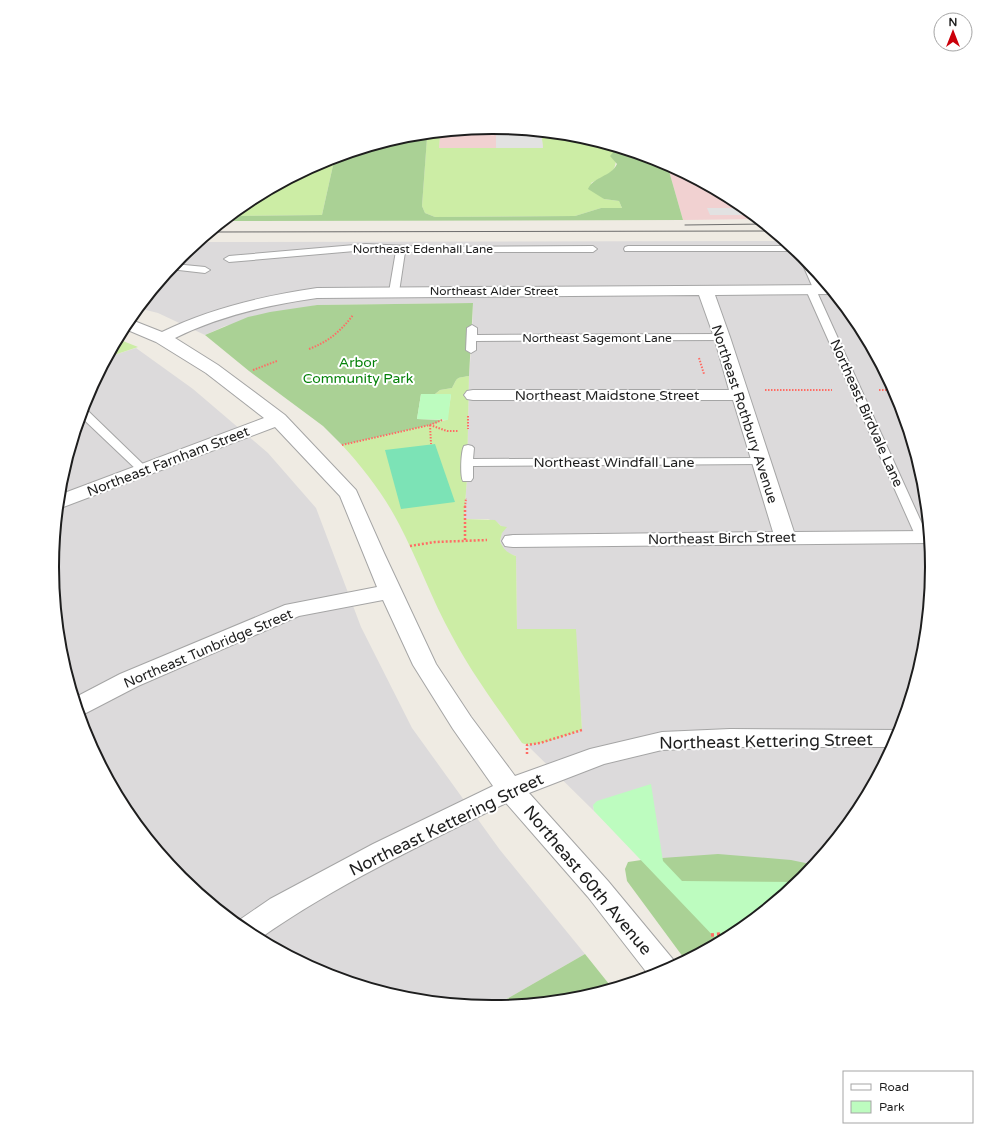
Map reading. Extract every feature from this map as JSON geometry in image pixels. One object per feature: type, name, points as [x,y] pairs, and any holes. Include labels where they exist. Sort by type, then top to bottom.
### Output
[{"type":"street","name":"Northeast Alder Street","points":[[162,338],[216,315],[270,300],[317,293],[821,290]]},
{"type":"street","name":"Northeast Rothbury Avenue","points":[[705,291],[722,338],[785,538]]},
{"type":"street","name":"Northeast 60th Avenue","points":[[133,326],[162,338],[212,369],[278,419],[349,494],[373,553],[425,665],[462,722],[510,790],[598,889],[661,967]]},
{"type":"street","name":"Northeast Maidstone Street","points":[[473,395],[740,395]]},
{"type":"street","name":"Northeast Farnham Street","points":[[65,500],[278,419]]},
{"type":"street","name":"Northeast Birch Street","points":[[513,541],[925,537]]},
{"type":"street","name":"Northeast Tunbridge Street","points":[[81,705],[129,680],[293,610],[391,591]]},
{"type":"street","name":"Northeast Kettering Street","points":[[252,928],[280,908],[383,852],[510,790],[548,774],[599,756],[662,741],[730,738],[891,738]]},
{"type":"lane","name":"Northeast Edenhall Lane","points":[[229,259],[366,246],[426,250],[593,249]]},
{"type":"lane","points":[[394,292],[401,249]]},
{"type":"lane","points":[[628,249],[786,249]]},
{"type":"lane","points":[[180,268],[205,270]]},
{"type":"lane","name":"Northeast Birdvale Lane","points":[[816,280],[821,290],[856,390],[924,534]]},
{"type":"lane","name":"Northeast Sagemont Lane","points":[[471,350],[472,333],[722,338]]},
{"type":"lane","points":[[87,416],[143,470]]},
{"type":"lane","points":[[467,478],[468,448]]},
{"type":"lane","name":"Northeast Windfall Lane","points":[[468,462],[761,461]]},
{"type":"path","points":[[309,349],[336,335],[343,329],[357,310]]},
{"type":"path","points":[[249,371],[277,361]]},
{"type":"path","points":[[760,390],[887,390]]},
{"type":"path","points":[[342,445],[430,425],[442,420]]},
{"type":"path","points":[[430,425],[447,431],[461,431]]},
{"type":"path","points":[[430,425],[432,444]]},
{"type":"path","points":[[464,519],[465,540]]},
{"type":"path","points":[[410,546],[435,542],[465,540],[513,541]]},
{"type":"path","points":[[528,745],[540,743],[582,730]]},
{"type":"path","points":[[711,935],[724,934]]},
{"type":"shaded area","points":[[492,134],[542,137],[543,148],[439,148],[440,138]]},
{"type":"shaded area","points":[[496,134],[542,137],[543,148],[496,148]]},
{"type":"shaded area","points":[[669,172],[709,192],[749,219],[683,220]]},
{"type":"shaded area","points":[[707,208],[734,208],[744,215],[710,215]]},
{"type":"shaded area","points":[[777,241],[799,261],[836,304],[853,327],[868,351],[893,402],[903,428],[918,483],[925,539],[926,568],[925,596],[918,652],[903,707],[893,733],[868,784],[853,808],[818,853],[799,874],[793,879],[682,881],[593,805],[594,811],[527,745],[540,743],[582,729],[575,629],[517,629],[516,556],[507,553],[502,547],[500,541],[502,533],[501,526],[498,523],[488,519],[464,519],[467,478],[469,376],[473,303],[317,305],[225,326],[205,335],[158,313],[145,310],[186,261],[207,242]]},
{"type":"shaded area","points":[[136,348],[193,389],[268,453],[316,508],[361,627],[412,728],[500,850],[585,954],[504,1001],[464,1000],[436,997],[408,993],[380,986],[327,968],[276,943],[252,928],[207,893],[186,874],[149,831],[117,784],[92,733],[82,707],[67,652],[60,596],[60,539],[67,483],[82,428],[92,402],[115,355]]},
{"type":"green space","points":[[542,137],[577,142],[616,152],[615,164],[612,172],[591,183],[604,199],[619,201],[622,208],[601,208],[575,216],[435,217],[425,213],[422,206],[427,139],[440,138],[439,148],[543,148]]},
{"type":"green space","points":[[427,139],[422,206],[425,213],[435,217],[575,216],[601,208],[622,208],[619,201],[604,199],[588,189],[594,181],[611,172],[617,164],[610,156],[614,152],[632,157],[669,172],[683,220],[233,221],[240,216],[322,215],[333,165],[380,149]]},
{"type":"green space","points":[[333,165],[322,215],[240,216],[276,192]]},
{"type":"green space","name":"Arbor Community Park","points":[[473,303],[469,376],[458,379],[452,388],[440,390],[435,394],[421,394],[417,419],[442,420],[430,425],[342,445],[323,426],[249,371],[205,335],[248,317],[317,305]]},
{"type":"green space","points":[[123,341],[138,347],[115,355]]},
{"type":"green space","points":[[469,376],[467,478],[464,519],[495,520],[501,526],[507,527],[502,533],[500,541],[502,546],[510,554],[516,556],[517,629],[576,629],[582,730],[543,743],[522,743],[486,691],[468,664],[445,622],[393,513],[358,463],[342,445],[447,420],[451,395],[435,394],[440,390],[452,388],[456,380],[459,378]]},
{"type":"green space","points":[[421,394],[451,394],[448,420],[417,419]]},
{"type":"green space","points":[[435,444],[455,502],[401,509],[385,450]]},
{"type":"green space","points":[[651,784],[663,861],[682,881],[790,882],[756,911],[716,939],[594,811],[593,805],[597,801]]},
{"type":"green space","points":[[718,854],[791,860],[808,864],[778,893],[756,911],[709,943],[683,957],[627,881],[625,869],[628,862],[648,859]]},
{"type":"green space","points":[[585,954],[610,985],[577,993],[504,1001]]},
{"type":"tram line","points":[[685,225],[756,224]]},
{"type":"tram line","points":[[219,232],[765,231]]}]
